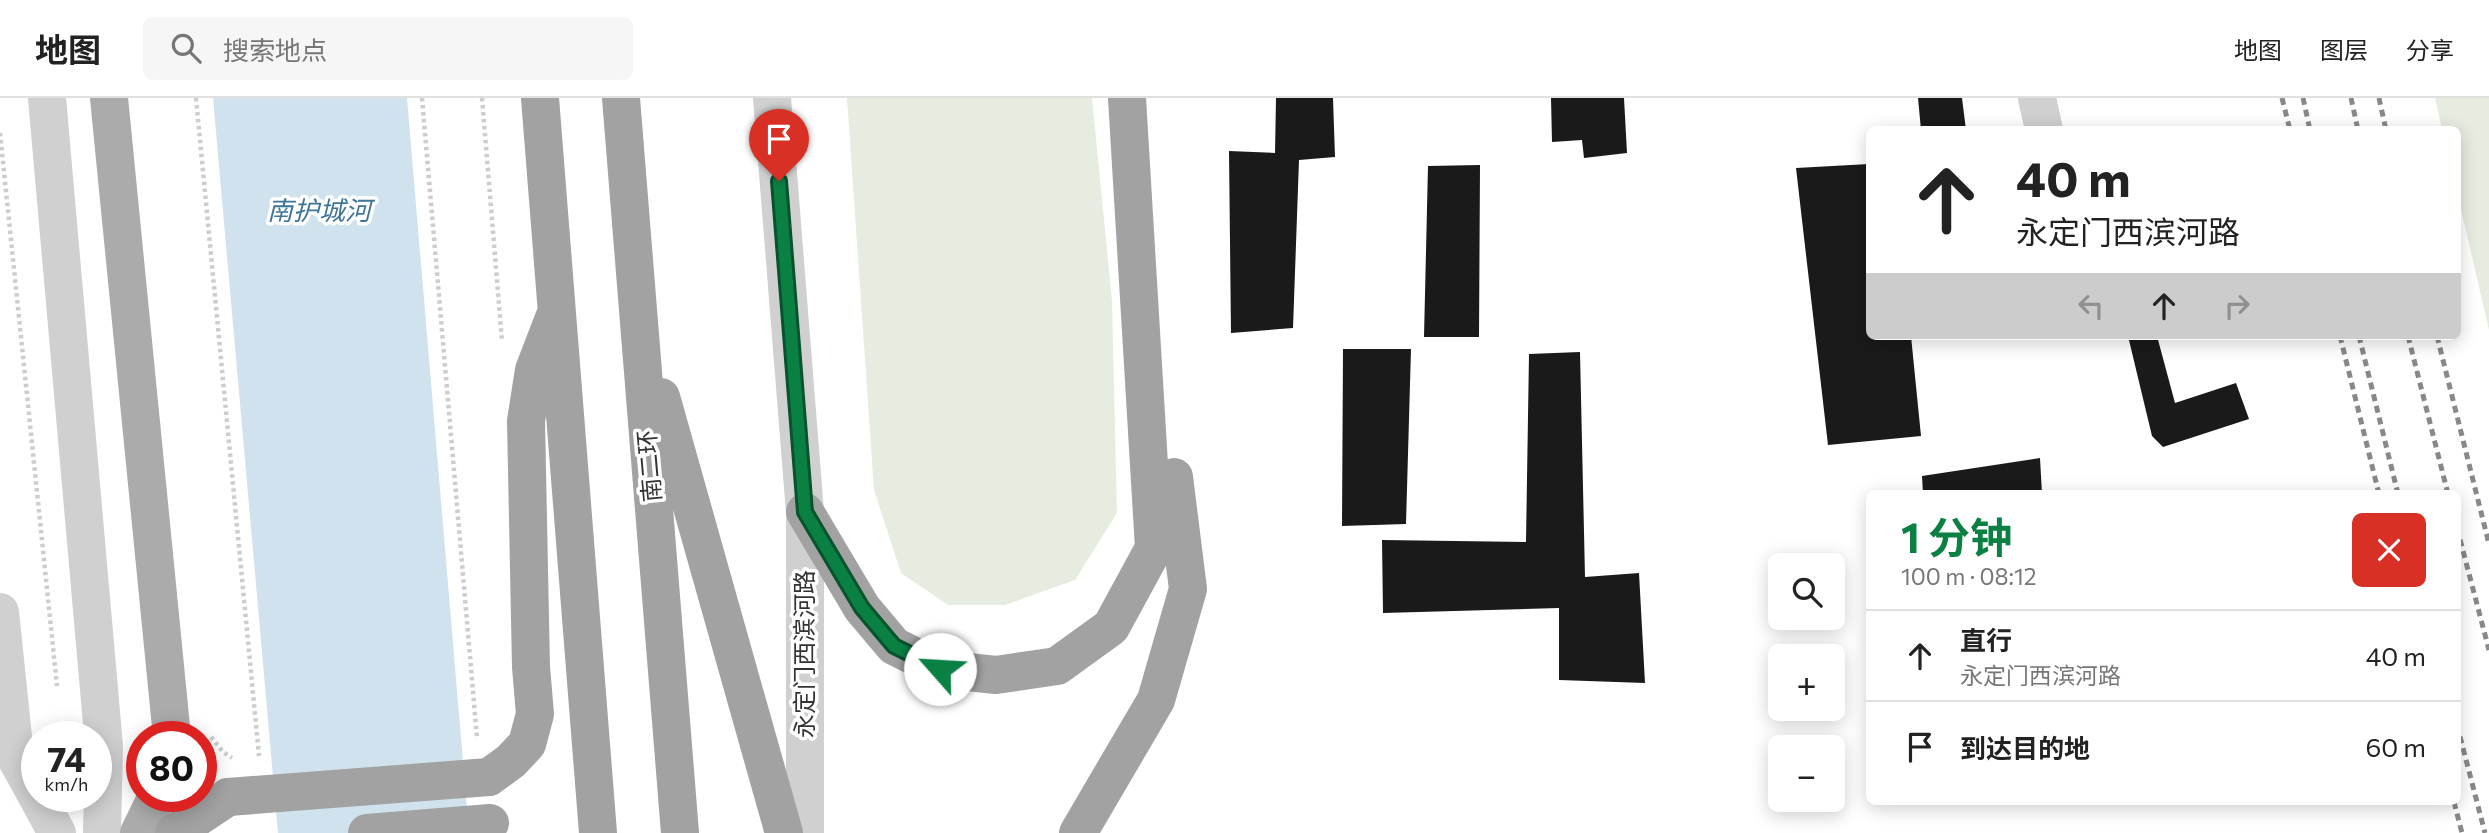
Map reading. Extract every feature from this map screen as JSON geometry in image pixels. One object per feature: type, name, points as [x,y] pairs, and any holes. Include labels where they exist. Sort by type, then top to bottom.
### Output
[{"type":"highway","points":[[540,98],[598,833]]},
{"type":"highway","name":"南二环","points":[[621,98],[680,833]]},
{"type":"highway","points":[[805,512],[862,608],[894,646],[940,669],[996,675],[1057,666],[1111,627],[1154,548],[1126,98]]},
{"type":"highway","points":[[1077,833],[1156,700],[1188,589],[1177,504],[1139,98]]},
{"type":"highway","points":[[174,833],[223,781],[511,761],[527,744],[535,714],[531,667],[526,421],[534,369],[558,306]]},
{"type":"highway","points":[[638,313],[784,833]]},
{"type":"highway","points":[[367,833],[499,828]]},
{"type":"main road","points":[[109,98],[189,721]]},
{"type":"main road","points":[[139,833],[149,812]]},
{"type":"street","points":[[21,98],[76,721]]},
{"type":"street","points":[[47,98],[103,746],[102,833]]},
{"type":"street","name":"永定门西滨河路","points":[[772,98],[805,512],[805,833]]},
{"type":"street","points":[[2037,98],[2044,126]]},
{"type":"street","points":[[0,612],[15,756],[21,767]]},
{"type":"street","points":[[46,812],[57,833]]},
{"type":"street","points":[[87,812],[90,833]]},
{"type":"path","points":[[196,98],[259,764]]},
{"type":"path","points":[[422,98],[483,763]]},
{"type":"path","points":[[0,133],[58,696]]},
{"type":"path","points":[[217,749],[223,752],[223,781]]},
{"type":"shaded area","points":[[847,98],[1092,98],[1112,301],[1117,513],[1075,580],[1005,605],[948,605],[901,573],[874,490]]},
{"type":"shaded area","points":[[2435,98],[2489,98],[2489,330],[2461,209],[2461,126],[2441,126]]},
{"type":"water","name":"南护城河","points":[[213,98],[407,98],[469,833],[278,833]]},
{"type":"building","points":[[1276,98],[1333,98],[1335,157],[1299,160],[1293,328],[1231,333],[1229,151],[1275,153]]},
{"type":"building","points":[[1551,98],[1624,98],[1627,153],[1584,158],[1582,140],[1552,142]]},
{"type":"building","points":[[1918,98],[1962,98],[1966,126],[1921,126]]},
{"type":"building","points":[[1866,164],[1866,340],[1911,340],[1921,436],[1828,445],[1796,168]]},
{"type":"building","points":[[1480,165],[1479,337],[1424,337],[1428,166]]},
{"type":"building","points":[[2129,340],[2158,340],[2175,403],[2236,383],[2249,419],[2163,447],[2152,436]]},
{"type":"building","points":[[1343,349],[1411,349],[1406,524],[1342,526]]},
{"type":"building","points":[[1580,352],[1585,577],[1639,573],[1645,683],[1559,680],[1559,608],[1383,613],[1382,540],[1526,542],[1529,354]]},
{"type":"building","points":[[2040,458],[2042,490],[1923,490],[1922,476]]},
{"type":"railway","points":[[2282,98],[2289,126]]},
{"type":"railway","points":[[2303,98],[2309,126]]},
{"type":"railway","points":[[2351,98],[2357,126]]},
{"type":"railway","points":[[2379,98],[2385,126]]},
{"type":"railway","points":[[2341,340],[2378,490]]},
{"type":"railway","points":[[2360,340],[2397,490]]},
{"type":"railway","points":[[2409,340],[2447,490]]},
{"type":"railway","points":[[2438,340],[2489,544]]},
{"type":"railway","points":[[2461,543],[2489,650]]},
{"type":"railway","points":[[2461,740],[2485,833]]},
{"type":"railway","points":[[2455,805],[2462,833]]},
{"type":"route","points":[[779,181],[805,512],[862,608],[894,646],[940,669]]}]
